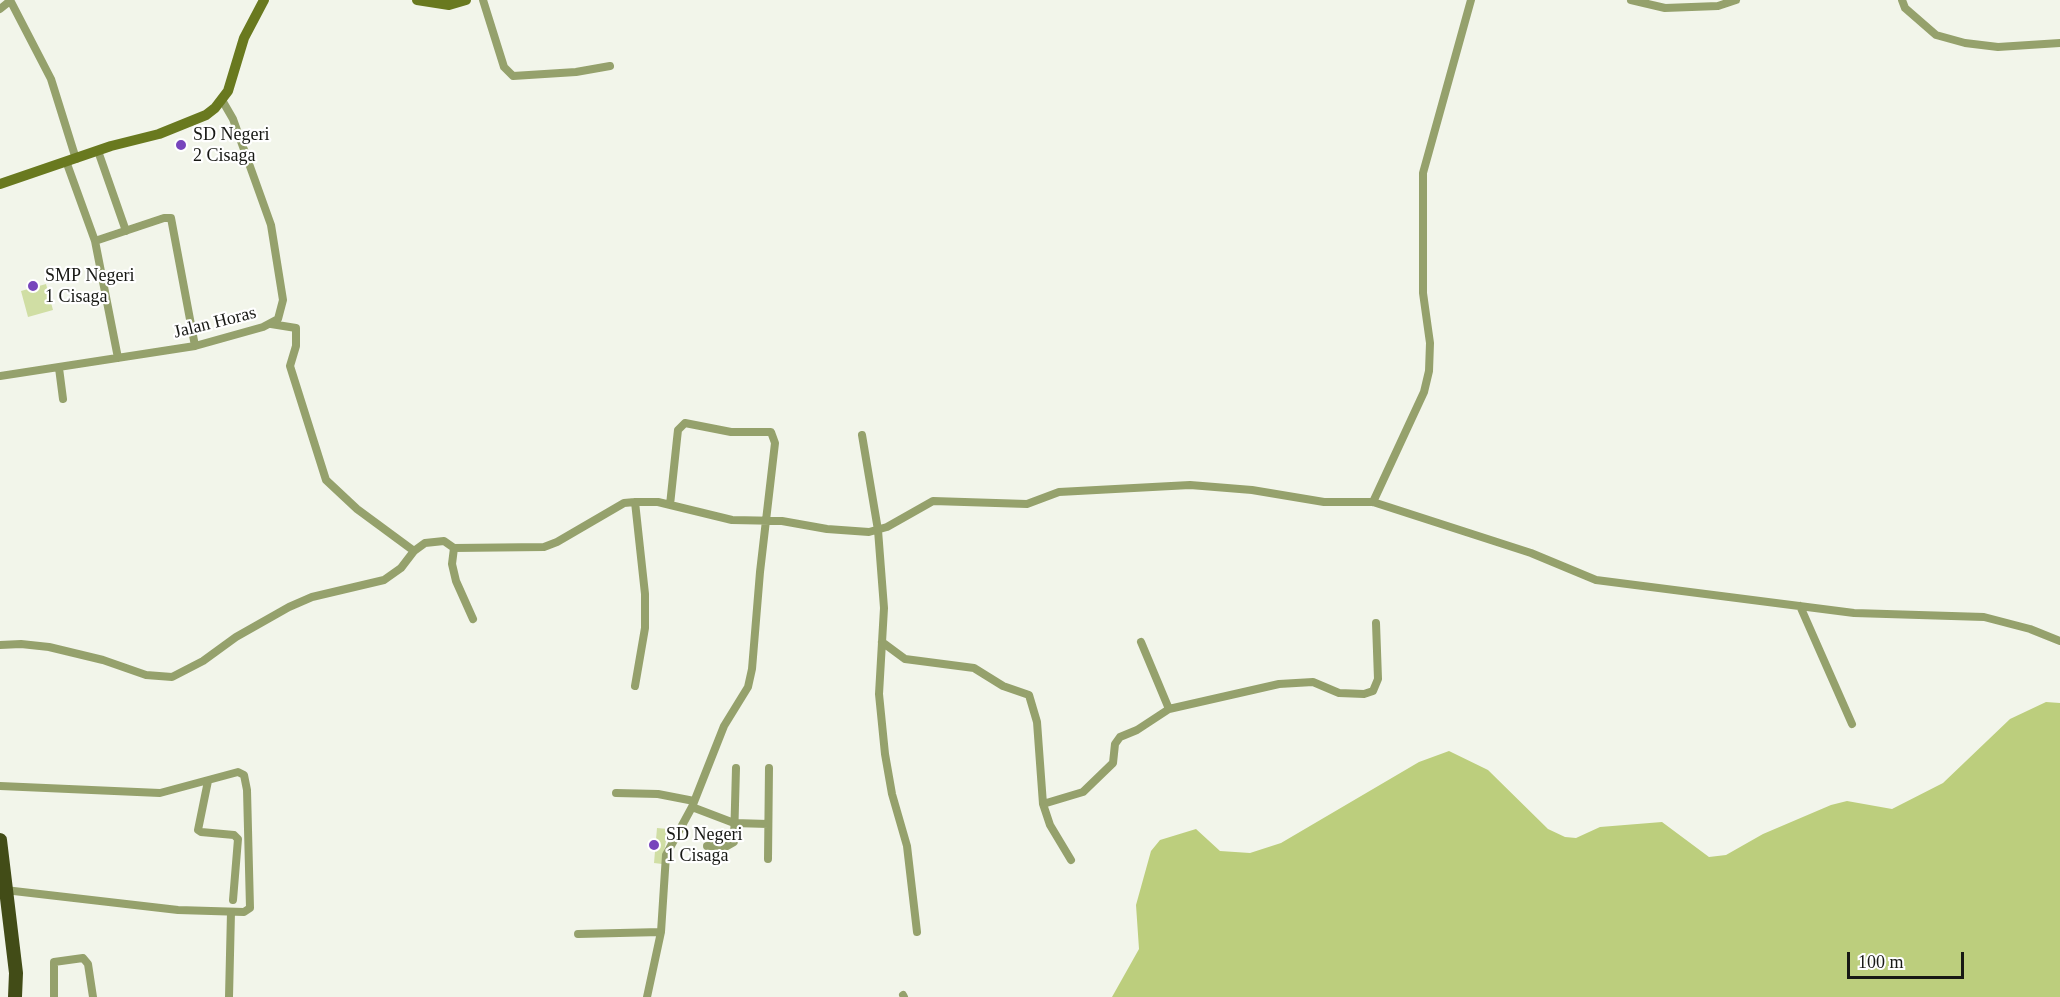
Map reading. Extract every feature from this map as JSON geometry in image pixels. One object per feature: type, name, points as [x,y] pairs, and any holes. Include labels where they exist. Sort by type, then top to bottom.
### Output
[{"type":"highway","points":[[0,840],[4,894],[16,973],[15,997]]},
{"type":"main road","points":[[0,184],[198,119],[222,100],[236,69],[244,38],[264,0]]},
{"type":"main road","points":[[417,0],[449,4],[466,0]]},
{"type":"street","points":[[483,0],[504,67],[513,76],[564,74],[610,66]]},
{"type":"street","points":[[1373,502],[1424,392],[1429,371],[1430,343],[1423,293],[1423,173],[1471,0]]},
{"type":"street","points":[[1631,0],[1665,8],[1718,6],[1736,0]]},
{"type":"street","points":[[1902,0],[1905,8],[1936,35],[1965,44],[1998,47],[2060,43]]},
{"type":"street","points":[[0,9],[10,1],[51,80],[94,240],[118,358]]},
{"type":"street","name":"Jalan Horas","points":[[0,376],[58,369],[195,346],[272,324],[281,313],[283,300],[271,225],[233,119],[222,100]]},
{"type":"street","points":[[98,151],[126,231]]},
{"type":"street","points":[[94,240],[168,217],[173,221],[195,346]]},
{"type":"street","points":[[272,324],[296,328],[296,346],[290,366],[326,480],[357,509],[414,551]]},
{"type":"street","points":[[58,369],[63,399]]},
{"type":"street","points":[[648,997],[661,932],[665,860],[693,804],[724,726],[748,687],[753,669],[773,436],[767,430],[731,432],[685,423],[678,430],[670,505]]},
{"type":"street","points":[[862,435],[878,530],[884,608],[879,694],[885,754],[892,794],[907,846],[917,932]]},
{"type":"street","points":[[0,645],[21,644],[49,647],[103,660],[146,675],[172,677],[203,661],[236,637],[289,607],[312,597],[384,580],[401,568],[414,551],[435,541],[444,541],[454,548],[550,545],[624,503],[658,502],[732,520],[765,520],[849,532],[869,532],[878,530],[933,501],[1027,504],[1059,492],[1190,485],[1252,490],[1324,501],[1373,502],[1531,553],[1596,580],[1854,612],[1984,617],[2030,629],[2060,640]]},
{"type":"street","points":[[635,502],[645,594],[645,628],[635,686]]},
{"type":"street","points":[[454,548],[452,564],[456,582],[473,619]]},
{"type":"street","points":[[1800,606],[1852,724]]},
{"type":"street","points":[[1043,804],[1083,792],[1113,763],[1115,744],[1120,737],[1137,730],[1169,710],[1279,684],[1312,682],[1339,693],[1364,694],[1373,691],[1378,679],[1376,623]]},
{"type":"street","points":[[882,642],[905,659],[966,666],[1003,686],[1029,696],[1037,722],[1043,804],[1050,825],[1071,860]]},
{"type":"street","points":[[1141,642],[1169,710]]},
{"type":"street","points":[[707,846],[732,843],[736,768]]},
{"type":"street","points":[[768,859],[769,768]]},
{"type":"street","points":[[0,786],[149,794],[171,792],[238,771],[246,778],[250,908],[244,912],[178,910],[4,894]]},
{"type":"street","points":[[208,781],[198,830],[234,834],[238,839],[232,900]]},
{"type":"street","points":[[616,793],[658,794],[693,804],[734,823],[768,824]]},
{"type":"street","points":[[229,997],[231,912]]},
{"type":"street","points":[[578,934],[661,932]]},
{"type":"street","points":[[54,997],[54,962],[83,958],[88,964],[93,997]]},
{"type":"green space","points":[[46,284],[53,310],[28,317],[21,291]]},
{"type":"green space","points":[[2046,702],[2060,703],[2060,997],[1112,997],[1139,949],[1136,905],[1151,851],[1160,840],[1196,829],[1220,851],[1250,853],[1281,843],[1419,762],[1449,751],[1488,770],[1548,829],[1565,837],[1576,838],[1600,827],[1662,822],[1709,857],[1726,855],[1763,834],[1831,805],[1847,801],[1892,809],[1943,783],[2010,719]]},
{"type":"green space","points":[[657,828],[668,829],[662,864],[654,863]]},
{"type":"place","name":"SD Negeri 2 Cisaga","points":[[181,145]]},
{"type":"place","name":"SMP Negeri 1 Cisaga","points":[[33,286]]},
{"type":"place","name":"SD Negeri 1 Cisaga","points":[[654,845]]}]
